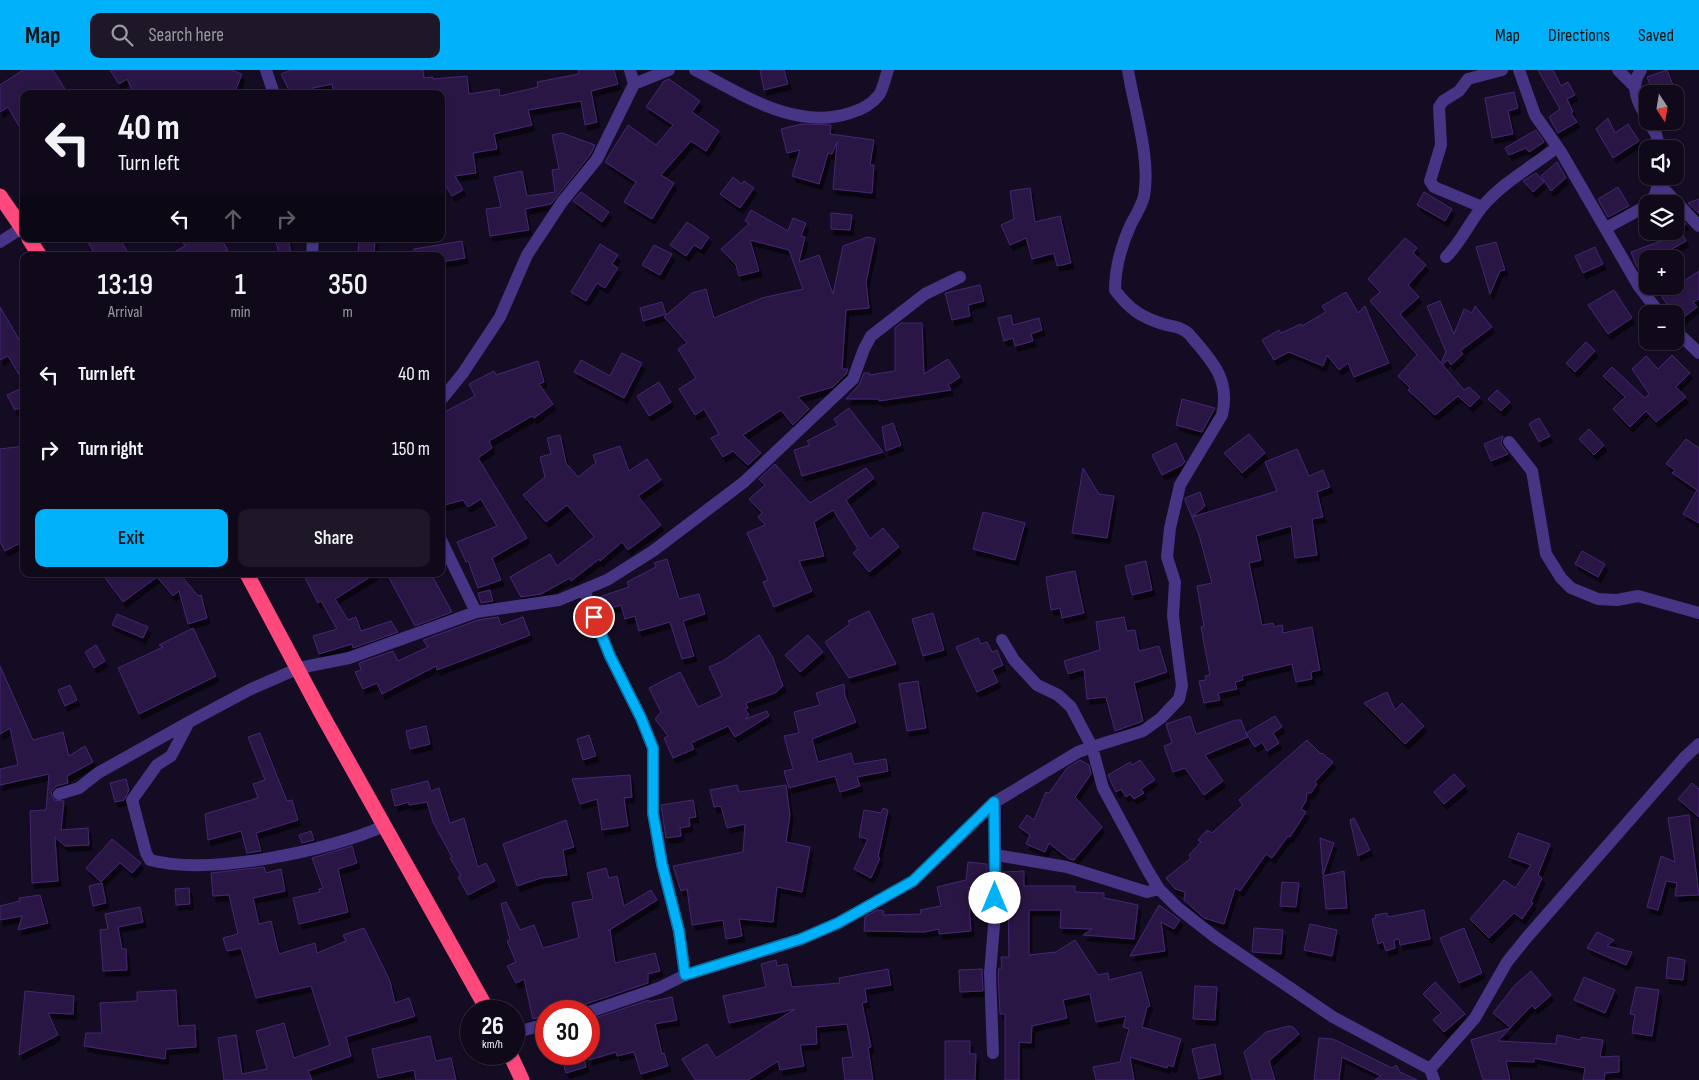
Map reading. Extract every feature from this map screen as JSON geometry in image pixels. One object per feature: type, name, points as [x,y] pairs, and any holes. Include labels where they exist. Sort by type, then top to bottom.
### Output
[{"type":"highway","points":[[0,196],[20,226]]},
{"type":"highway","points":[[250,577],[320,711],[482,1000]]},
{"type":"highway","points":[[515,1065],[522,1080]]},
{"type":"street","points":[[266,70],[273,90]]},
{"type":"street","points":[[630,70],[634,84]]},
{"type":"street","points":[[445,395],[464,373],[500,317],[527,255],[562,202],[597,159],[634,84],[669,70]]},
{"type":"street","points":[[695,70],[784,113],[821,120],[845,115],[867,106],[880,94],[888,70]]},
{"type":"street","points":[[600,1008],[659,988],[685,975],[801,939],[838,923],[913,881],[994,802],[1078,752],[1143,731],[1161,718],[1179,699],[1182,686],[1173,616],[1175,582],[1168,557],[1170,528],[1180,485],[1222,415],[1224,402],[1220,373],[1189,334],[1183,328],[1164,324],[1131,310],[1114,290],[1115,269],[1122,246],[1144,198],[1145,182],[1141,138],[1128,70]]},
{"type":"street","points":[[1482,207],[1434,188],[1430,181],[1440,145],[1439,107],[1443,101],[1459,92],[1468,79],[1502,70]]},
{"type":"street","points":[[1519,70],[1535,115],[1557,147],[1638,285],[1653,305]]},
{"type":"street","points":[[1618,70],[1634,86]]},
{"type":"street","points":[[1639,103],[1634,86],[1636,77],[1641,70]]},
{"type":"street","points":[[1446,257],[1458,245],[1482,207],[1516,175],[1557,147]]},
{"type":"street","points":[[1664,185],[1699,226]]},
{"type":"street","points":[[1606,228],[1639,209]]},
{"type":"street","points":[[0,242],[20,235]]},
{"type":"street","points":[[59,794],[79,788],[98,773],[189,722],[249,690],[299,668],[358,655],[476,612],[559,600],[607,580],[653,551],[744,482],[853,379],[871,336],[925,294],[960,277]]},
{"type":"street","points":[[1684,339],[1699,353]]},
{"type":"street","points":[[1509,442],[1532,471],[1546,554],[1561,578],[1571,588],[1598,599],[1617,600],[1638,596],[1699,613]]},
{"type":"street","points":[[445,548],[476,612]]},
{"type":"street","points":[[584,590],[610,656],[641,718],[653,748],[653,813],[662,864],[679,931],[685,975]]},
{"type":"street","points":[[1002,640],[1014,660],[1038,685],[1058,695],[1071,707],[1092,747],[1103,788],[1159,889],[1200,926],[1333,1017],[1432,1075],[1475,1018],[1507,962],[1684,758],[1699,744]]},
{"type":"street","points":[[189,722],[171,756],[157,765],[132,800],[146,853],[150,860],[182,865],[269,859],[366,834],[384,826]]},
{"type":"street","points":[[993,1052],[990,963],[996,912],[994,802]]},
{"type":"street","points":[[996,855],[1067,867],[1148,892],[1159,889]]},
{"type":"building","points":[[23,70],[53,70],[66,90],[20,90],[20,128],[8,107],[0,112],[0,85]]},
{"type":"building","points":[[110,70],[231,70],[242,74],[236,90],[132,90],[127,79],[119,84]]},
{"type":"building","points":[[291,70],[423,70],[424,78],[467,76],[469,94],[499,89],[500,96],[538,87],[537,82],[579,74],[578,70],[614,70],[618,84],[591,91],[597,122],[585,125],[581,101],[528,110],[532,125],[494,134],[497,149],[473,153],[476,173],[455,176],[463,190],[452,196],[445,185],[445,90],[333,90],[332,84],[309,90],[289,90],[281,74]]},
{"type":"building","points":[[760,70],[784,70],[788,84],[764,90]]},
{"type":"building","points":[[1538,70],[1553,70],[1561,86],[1568,82],[1575,95],[1567,99],[1573,112],[1571,113],[1577,122],[1558,133],[1549,117],[1560,109]]},
{"type":"building","points":[[1667,70],[1673,85],[1650,85],[1647,77]]},
{"type":"building","points":[[669,79],[700,101],[692,112],[719,131],[706,151],[691,141],[661,175],[674,183],[652,219],[624,202],[636,182],[605,162],[628,125],[656,145],[673,125],[646,107],[664,81]]},
{"type":"building","points":[[1514,92],[1518,108],[1508,111],[1513,134],[1492,138],[1485,98]]},
{"type":"building","points":[[1608,118],[1615,133],[1628,124],[1639,141],[1613,158],[1596,129]]},
{"type":"building","points":[[802,124],[831,125],[830,134],[874,140],[870,165],[874,165],[872,193],[833,189],[837,142],[832,154],[828,153],[819,184],[792,176],[800,150],[787,153],[781,129]]},
{"type":"building","points":[[1536,130],[1544,142],[1529,152],[1526,148],[1509,155],[1505,148]]},
{"type":"building","points":[[562,133],[595,145],[590,155],[551,204],[525,209],[529,230],[490,236],[486,209],[501,207],[494,177],[522,171],[527,196],[555,192],[552,170],[559,169],[552,135]]},
{"type":"building","points":[[1557,162],[1566,178],[1551,191],[1541,176]]},
{"type":"building","points":[[1536,173],[1544,182],[1533,192],[1523,181]]},
{"type":"building","points":[[733,177],[742,184],[744,181],[754,188],[740,208],[720,194]]},
{"type":"building","points":[[1618,187],[1629,206],[1608,217],[1598,199]]},
{"type":"building","points":[[1030,188],[1035,222],[1060,216],[1071,263],[1057,266],[1054,253],[1032,259],[1026,238],[1010,245],[1001,225],[1014,219],[1010,191]]},
{"type":"building","points":[[581,192],[609,212],[602,222],[573,201]]},
{"type":"building","points":[[1424,192],[1452,209],[1445,221],[1417,205]]},
{"type":"building","points":[[1699,199],[1699,214],[1688,203]]},
{"type":"building","points":[[751,210],[788,231],[793,218],[806,223],[801,236],[805,237],[799,262],[819,255],[833,294],[843,246],[868,237],[875,239],[866,282],[869,308],[846,310],[842,369],[848,369],[846,374],[833,387],[798,397],[809,409],[793,425],[781,410],[743,435],[761,453],[748,465],[733,451],[723,457],[711,438],[719,434],[704,409],[695,415],[679,389],[696,378],[678,349],[687,343],[664,317],[692,293],[706,289],[714,318],[762,298],[803,289],[789,250],[750,240],[759,271],[739,276],[736,265],[721,249],[749,224],[745,221]]},
{"type":"building","points":[[831,213],[852,215],[850,230],[831,229]]},
{"type":"building","points":[[687,222],[709,237],[701,249],[694,245],[686,256],[670,245]]},
{"type":"building","points":[[1684,237],[1686,241],[1670,250],[1639,250],[1639,270],[1631,252],[1664,240],[1684,240]]},
{"type":"building","points":[[1405,238],[1417,248],[1413,253],[1426,265],[1408,285],[1419,297],[1400,314],[1441,363],[1446,352],[1427,306],[1440,301],[1454,334],[1464,309],[1472,313],[1475,306],[1492,327],[1460,351],[1463,354],[1451,365],[1448,360],[1442,364],[1464,390],[1469,387],[1480,397],[1470,407],[1458,396],[1435,415],[1408,390],[1410,388],[1398,376],[1417,355],[1370,301],[1380,292],[1368,279]]},
{"type":"building","points":[[462,241],[465,258],[445,261],[445,252],[414,252],[414,249]]},
{"type":"building","points":[[88,242],[122,242],[128,252],[94,252]]},
{"type":"building","points":[[183,242],[223,242],[228,250],[224,252],[174,252],[185,246]]},
{"type":"building","points":[[276,242],[289,242],[291,252],[279,252]]},
{"type":"building","points":[[359,242],[375,242],[374,252],[358,252]]},
{"type":"building","points":[[1496,242],[1505,270],[1500,271],[1490,294],[1476,247]]},
{"type":"building","points":[[600,244],[618,255],[612,264],[618,268],[605,288],[597,283],[586,301],[571,292]]},
{"type":"building","points":[[654,245],[672,254],[660,275],[642,265]]},
{"type":"building","points":[[1595,247],[1603,264],[1583,273],[1575,256]]},
{"type":"building","points":[[1699,271],[1699,299],[1693,302],[1697,307],[1684,317],[1684,305],[1668,305],[1660,295],[1684,295],[1684,281]]},
{"type":"building","points":[[980,285],[984,301],[968,305],[970,316],[952,320],[945,293]]},
{"type":"building","points":[[1614,290],[1632,318],[1608,334],[1588,305]]},
{"type":"building","points":[[1346,292],[1358,313],[1365,306],[1389,363],[1354,377],[1348,363],[1339,370],[1327,355],[1323,366],[1289,352],[1274,360],[1262,340],[1279,330],[1281,333],[1301,324],[1302,326],[1326,312],[1322,306]]},
{"type":"building","points":[[662,302],[666,314],[643,321],[640,308]]},
{"type":"building","points":[[0,307],[20,341],[20,376],[8,356],[0,360]]},
{"type":"building","points":[[1011,315],[1013,325],[1039,318],[1042,330],[1031,334],[1033,341],[1015,346],[1013,338],[1004,341],[998,318]]},
{"type":"building","points":[[901,323],[922,323],[924,374],[948,359],[960,377],[948,385],[951,390],[879,401],[878,399],[846,399],[859,385],[864,373],[869,373],[869,375],[895,371],[895,328]]},
{"type":"building","points":[[1586,342],[1595,351],[1575,372],[1566,363]]},
{"type":"building","points":[[622,353],[642,363],[624,398],[574,372],[581,360],[610,376]]},
{"type":"building","points":[[1672,355],[1690,373],[1676,387],[1686,397],[1656,422],[1646,411],[1630,427],[1613,409],[1625,397],[1603,376],[1612,367],[1645,398],[1649,394],[1632,369],[1646,356],[1658,369]]},
{"type":"building","points":[[538,361],[544,382],[539,384],[553,404],[534,418],[532,416],[489,441],[492,448],[478,458],[527,538],[492,558],[501,580],[478,588],[468,561],[466,562],[457,542],[497,526],[481,499],[468,507],[463,500],[445,505],[445,412],[475,396],[469,384],[494,371],[496,375]]},
{"type":"building","points":[[659,382],[671,402],[649,416],[637,396]]},
{"type":"building","points":[[20,389],[20,408],[15,410],[7,395]]},
{"type":"building","points":[[1497,390],[1510,402],[1501,411],[1488,399]]},
{"type":"building","points":[[1182,399],[1215,408],[1202,432],[1176,425]]},
{"type":"building","points":[[849,408],[883,452],[802,476],[794,450],[810,445],[807,441],[838,425],[834,419]]},
{"type":"building","points":[[1539,418],[1550,436],[1539,442],[1529,424]]},
{"type":"building","points":[[893,423],[901,445],[886,451],[882,427]]},
{"type":"building","points":[[1589,429],[1604,445],[1594,455],[1579,439]]},
{"type":"building","points":[[1249,434],[1265,453],[1242,473],[1224,453]]},
{"type":"building","points":[[560,435],[566,463],[578,477],[596,463],[593,455],[620,446],[629,471],[647,459],[661,480],[638,496],[661,525],[628,550],[622,542],[600,561],[599,559],[571,581],[570,578],[541,594],[521,597],[510,577],[550,554],[557,566],[594,537],[567,505],[546,522],[523,495],[545,477],[540,457],[551,454],[547,438]]},
{"type":"building","points":[[1503,436],[1501,444],[1508,454],[1491,461],[1484,444]]},
{"type":"building","points":[[1686,439],[1699,448],[1699,523],[1683,514],[1697,490],[1672,473],[1675,470],[1666,464]]},
{"type":"building","points":[[1176,443],[1185,462],[1162,475],[1152,455]]},
{"type":"building","points":[[20,446],[20,543],[5,551],[0,542],[0,449]]},
{"type":"building","points":[[1297,449],[1309,476],[1323,470],[1330,487],[1317,492],[1323,517],[1312,519],[1317,555],[1295,558],[1291,526],[1256,536],[1261,560],[1249,563],[1262,625],[1273,623],[1274,627],[1282,625],[1283,633],[1312,627],[1320,670],[1311,672],[1312,679],[1296,682],[1292,664],[1242,676],[1243,680],[1235,682],[1237,689],[1218,693],[1220,700],[1204,703],[1199,681],[1206,680],[1205,676],[1210,675],[1201,627],[1204,626],[1197,586],[1212,583],[1199,535],[1185,500],[1185,498],[1200,492],[1205,506],[1192,517],[1277,491],[1265,462]]},
{"type":"building","points":[[775,464],[810,503],[866,468],[874,478],[846,500],[870,539],[883,528],[899,547],[869,572],[853,553],[858,549],[833,510],[814,522],[824,556],[799,561],[812,591],[774,607],[763,582],[768,580],[747,533],[765,525],[758,517],[762,513],[749,499],[765,485],[759,479]]},
{"type":"building","points":[[1083,468],[1099,494],[1114,496],[1107,538],[1072,533]]},
{"type":"building","points":[[983,512],[1025,523],[1015,560],[973,549]]},
{"type":"building","points":[[1582,551],[1605,564],[1598,577],[1575,564]]},
{"type":"building","points":[[667,559],[679,599],[699,594],[705,614],[683,621],[694,656],[682,659],[670,622],[639,631],[635,616],[625,619],[621,605],[601,611],[596,598],[629,587],[627,582],[656,567],[654,563]]},
{"type":"building","points":[[1146,561],[1152,590],[1132,595],[1125,566]]},
{"type":"building","points":[[1075,571],[1084,613],[1062,618],[1060,608],[1051,610],[1046,577]]},
{"type":"building","points":[[104,577],[157,577],[123,602]]},
{"type":"building","points":[[157,577],[182,577],[198,596],[201,595],[207,618],[188,624],[179,591],[173,596]]},
{"type":"building","points":[[305,577],[370,577],[335,599],[348,620],[356,617],[361,631],[391,621],[398,632],[353,648],[352,644],[319,654],[313,636],[337,629],[321,601],[318,603]]},
{"type":"building","points":[[389,577],[433,577],[452,612],[415,626]]},
{"type":"building","points":[[490,590],[493,601],[481,603],[478,593]]},
{"type":"building","points":[[869,611],[896,664],[849,678],[825,642],[850,624],[848,621]]},
{"type":"building","points":[[933,613],[944,650],[923,656],[912,619]]},
{"type":"building","points":[[117,614],[148,627],[143,638],[112,625]]},
{"type":"building","points":[[498,617],[501,625],[523,617],[530,635],[437,670],[436,666],[382,694],[377,683],[363,689],[355,672],[361,670],[359,663],[393,651],[398,661],[428,647],[423,640],[478,620]]},
{"type":"building","points":[[1124,617],[1127,631],[1135,630],[1139,651],[1159,646],[1167,672],[1134,683],[1143,721],[1115,731],[1106,697],[1087,699],[1084,669],[1068,674],[1064,661],[1100,650],[1096,622]]},
{"type":"building","points":[[193,628],[216,676],[139,714],[118,668],[163,647],[159,645]]},
{"type":"building","points":[[759,635],[773,658],[783,686],[775,693],[746,703],[748,708],[745,709],[749,715],[745,719],[767,711],[769,716],[735,737],[728,726],[691,743],[694,749],[673,758],[664,738],[668,736],[655,719],[661,712],[649,688],[680,672],[698,707],[722,696],[709,667],[723,661]]},
{"type":"building","points":[[808,635],[823,652],[800,672],[785,655]]},
{"type":"building","points":[[978,638],[981,644],[987,642],[992,652],[997,650],[1003,665],[992,670],[998,682],[977,692],[956,647]]},
{"type":"building","points":[[96,645],[105,661],[94,668],[85,652]]},
{"type":"building","points":[[0,666],[33,740],[63,732],[69,756],[85,746],[93,762],[67,776],[68,783],[56,786],[51,792],[54,800],[64,801],[61,830],[88,828],[89,845],[65,846],[55,837],[58,881],[32,883],[30,811],[46,810],[49,774],[0,785],[0,769],[18,765],[10,728],[0,734]]},
{"type":"building","points":[[918,681],[926,728],[907,731],[899,684]]},
{"type":"building","points":[[844,684],[845,696],[856,722],[812,739],[818,762],[851,753],[854,764],[886,759],[888,771],[857,777],[860,786],[840,792],[835,776],[789,788],[784,771],[793,769],[784,736],[799,733],[794,712],[820,705],[816,693]]},
{"type":"building","points":[[70,685],[77,700],[65,706],[58,690]]},
{"type":"building","points":[[1387,692],[1395,710],[1402,703],[1424,726],[1405,744],[1364,703]]},
{"type":"building","points":[[1190,716],[1196,734],[1241,720],[1248,737],[1205,755],[1223,781],[1204,795],[1185,768],[1173,772],[1164,746],[1172,743],[1166,724]]},
{"type":"building","points":[[1275,716],[1282,727],[1273,733],[1279,743],[1267,751],[1262,742],[1255,747],[1246,733]]},
{"type":"building","points":[[426,726],[430,744],[410,749],[406,731]]},
{"type":"building","points":[[260,733],[287,801],[292,800],[298,820],[256,833],[261,851],[247,853],[241,831],[208,840],[205,814],[258,798],[253,784],[265,780],[248,737]]},
{"type":"building","points":[[589,735],[596,756],[583,760],[577,739]]},
{"type":"building","points":[[1307,740],[1321,754],[1333,762],[1315,782],[1317,784],[1311,793],[1307,793],[1306,801],[1301,809],[1306,812],[1290,837],[1288,836],[1272,858],[1266,854],[1240,891],[1235,888],[1224,924],[1204,918],[1184,900],[1185,892],[1175,889],[1166,878],[1191,858],[1189,855],[1201,842],[1198,840],[1207,830],[1212,833],[1243,805],[1239,800]]},
{"type":"building","points":[[1080,760],[1089,765],[1091,774],[1075,797],[1102,827],[1074,860],[1069,859],[1049,843],[1045,852],[1026,844],[1030,835],[1019,827],[1027,815],[1034,820],[1046,792],[1049,793],[1067,768]]},
{"type":"building","points":[[1140,760],[1155,780],[1141,789],[1144,793],[1134,799],[1130,794],[1126,797],[1121,789],[1116,792],[1108,775],[1130,762],[1132,765]]},
{"type":"building","points":[[1454,774],[1465,786],[1444,804],[1434,792]]},
{"type":"building","points":[[630,775],[632,797],[624,798],[628,826],[602,830],[597,799],[580,804],[572,779]]},
{"type":"building","points":[[126,779],[129,790],[124,800],[115,802],[110,783]]},
{"type":"building","points":[[428,781],[431,791],[439,788],[450,823],[464,818],[478,867],[486,863],[495,881],[468,895],[458,877],[461,876],[450,858],[452,857],[433,822],[427,802],[409,805],[409,802],[395,806],[391,790]]},
{"type":"building","points":[[1692,783],[1699,789],[1699,817],[1678,799]]},
{"type":"building","points":[[737,785],[739,792],[786,785],[790,815],[786,842],[810,847],[802,892],[777,887],[773,922],[739,919],[742,936],[726,939],[723,920],[692,925],[687,889],[681,891],[673,866],[743,852],[745,824],[727,828],[721,806],[714,807],[710,790]]},
{"type":"building","points":[[693,800],[696,817],[689,818],[690,826],[680,828],[681,836],[666,838],[661,805]]},
{"type":"building","points":[[883,808],[888,810],[878,857],[880,858],[871,878],[854,869],[868,839],[859,837],[864,810],[881,813]]},
{"type":"building","points":[[1689,815],[1699,895],[1675,896],[1677,883],[1666,881],[1658,910],[1647,907],[1661,856],[1675,862],[1668,818]]},
{"type":"building","points":[[1354,818],[1370,850],[1358,856],[1350,820]]},
{"type":"building","points":[[566,820],[574,847],[563,850],[567,875],[541,878],[517,886],[503,844]]},
{"type":"building","points":[[311,831],[314,840],[302,843],[299,835]]},
{"type":"building","points":[[1518,833],[1550,844],[1538,875],[1542,878],[1531,902],[1533,903],[1522,919],[1514,913],[1489,938],[1470,919],[1504,880],[1515,888],[1531,865],[1509,857]]},
{"type":"building","points":[[1320,838],[1334,843],[1323,875]]},
{"type":"building","points":[[112,839],[141,863],[132,873],[120,863],[101,882],[86,868]]},
{"type":"building","points":[[352,846],[357,863],[338,869],[348,912],[299,924],[293,898],[320,892],[319,889],[323,888],[312,858]]},
{"type":"building","points":[[968,862],[987,864],[987,889],[968,887],[971,931],[939,934],[939,929],[924,932],[864,931],[865,917],[877,910],[884,911],[883,915],[921,914],[920,910],[941,906],[937,887],[966,880]]},
{"type":"building","points":[[264,867],[266,873],[281,869],[285,891],[253,898],[259,924],[271,921],[279,954],[315,943],[317,953],[346,941],[343,935],[364,928],[390,981],[395,1003],[409,998],[415,1016],[346,1037],[351,1056],[308,1071],[312,1080],[224,1080],[218,1038],[236,1035],[242,1074],[267,1069],[256,1031],[284,1023],[294,1058],[330,1045],[311,986],[256,998],[241,948],[227,951],[223,938],[238,934],[229,895],[213,896],[211,873]]},
{"type":"building","points":[[606,868],[609,878],[617,876],[624,906],[651,890],[657,900],[608,931],[610,930],[615,963],[655,953],[660,971],[648,974],[648,983],[598,1000],[535,1000],[535,1018],[533,1019],[524,979],[516,983],[507,966],[516,962],[507,941],[510,940],[501,904],[506,902],[520,930],[534,925],[543,948],[579,938],[572,903],[593,899],[587,873]]},
{"type":"building","points":[[1024,871],[1024,886],[1075,886],[1075,892],[1104,893],[1104,898],[1138,905],[1134,939],[1083,935],[1092,929],[1060,928],[1061,910],[1029,910],[1029,955],[1056,952],[1075,940],[1098,975],[1108,973],[1109,980],[1141,972],[1150,1006],[1147,1007],[1142,1027],[1181,1039],[1173,1067],[1168,1065],[1167,1068],[1130,1057],[1134,1080],[1096,1080],[1093,1067],[1120,1062],[1129,1029],[1123,1027],[1126,1016],[1096,1022],[1090,994],[1063,1000],[1067,1018],[1032,1026],[1031,1043],[1019,1042],[1019,1080],[1005,1080],[1005,1014],[1000,1014],[998,973],[999,968],[1002,968],[1001,957],[1009,957],[1008,900],[1003,900],[1003,872]]},
{"type":"building","points":[[1344,871],[1347,908],[1326,909],[1323,876]]},
{"type":"building","points":[[1282,882],[1299,883],[1296,907],[1280,906]]},
{"type":"building","points":[[102,883],[106,903],[93,906],[89,886]]},
{"type":"building","points":[[189,888],[190,904],[176,905],[175,889]]},
{"type":"building","points":[[40,895],[48,923],[18,930],[22,916],[0,920],[0,906],[20,901],[19,898]]},
{"type":"building","points":[[1159,905],[1180,920],[1174,929],[1161,922],[1165,951],[1130,956]]},
{"type":"building","points":[[140,907],[143,922],[118,927],[122,949],[126,949],[127,970],[103,971],[100,930],[108,929],[105,914]]},
{"type":"building","points":[[1424,910],[1430,939],[1400,945],[1399,939],[1394,940],[1395,948],[1386,951],[1383,942],[1378,944],[1372,919],[1376,918],[1375,915],[1387,913],[1388,917]]},
{"type":"building","points":[[1310,924],[1337,930],[1332,956],[1304,950]]},
{"type":"building","points":[[1254,928],[1283,930],[1281,954],[1252,952]]},
{"type":"building","points":[[1464,928],[1482,973],[1459,983],[1440,938]]},
{"type":"building","points":[[1597,932],[1614,940],[1607,946],[1632,952],[1626,965],[1587,948]]},
{"type":"building","points":[[1668,957],[1685,960],[1683,980],[1666,978]]},
{"type":"building","points":[[776,960],[777,966],[787,964],[792,987],[840,983],[839,978],[888,969],[891,985],[865,989],[867,1002],[862,1003],[871,1047],[868,1048],[873,1080],[845,1080],[842,1058],[853,1057],[847,1024],[816,1027],[817,1044],[800,1045],[804,1066],[780,1070],[778,1061],[748,1080],[695,1080],[682,1059],[707,1044],[716,1058],[795,1009],[729,1023],[723,996],[766,987],[761,964]]},
{"type":"building","points":[[982,969],[983,991],[960,992],[959,970]]},
{"type":"building","points":[[1531,971],[1551,995],[1535,1009],[1532,1005],[1511,1028],[1493,1013],[1515,985]]},
{"type":"building","points":[[1584,977],[1615,990],[1605,1013],[1574,1000]]},
{"type":"building","points":[[1435,982],[1465,1014],[1444,1032],[1433,1020],[1441,1013],[1423,994]]},
{"type":"building","points":[[1195,986],[1217,987],[1215,1020],[1193,1019]]},
{"type":"building","points":[[1636,987],[1659,990],[1652,1036],[1632,1033],[1635,1015],[1630,1014]]},
{"type":"building","points":[[176,990],[178,1026],[195,1025],[196,1047],[166,1049],[165,1059],[84,1046],[86,1033],[102,1033],[100,1003],[137,1001],[137,992]]},
{"type":"building","points":[[25,991],[74,996],[73,1014],[48,1013],[58,1035],[19,1055]]},
{"type":"building","points":[[672,997],[677,1020],[655,1024],[662,1054],[664,1053],[668,1066],[641,1074],[634,1052],[617,1056],[616,1052],[600,1057],[600,1016],[649,1000],[649,1002]]},
{"type":"building","points":[[1289,1026],[1293,1027],[1299,1034],[1269,1061],[1275,1080],[1252,1080],[1244,1052],[1266,1032]]},
{"type":"building","points":[[1510,1028],[1498,1041],[1556,1044],[1557,1035],[1581,1040],[1581,1037],[1603,1040],[1600,1057],[1619,1056],[1619,1072],[1605,1073],[1604,1080],[1583,1080],[1585,1068],[1534,1058],[1534,1062],[1506,1061],[1510,1080],[1483,1080],[1471,1040]]},
{"type":"building","points":[[430,1036],[436,1061],[451,1058],[456,1080],[416,1080],[414,1070],[378,1078],[372,1049]]},
{"type":"building","points":[[1319,1038],[1333,1039],[1392,1068],[1396,1065],[1400,1072],[1417,1080],[1375,1080],[1381,1076],[1342,1057],[1339,1080],[1314,1080]]},
{"type":"building","points":[[945,1041],[970,1041],[970,1054],[976,1054],[975,1080],[945,1080]]},
{"type":"building","points":[[1215,1044],[1221,1074],[1199,1079],[1192,1049]]},
{"type":"building","points":[[564,1065],[586,1065],[586,1067],[566,1073]]},
{"type":"route","points":[[594,617],[653,748],[653,813],[662,864],[679,931],[685,975],[801,939],[838,923],[913,881],[994,802],[995,898]]}]
